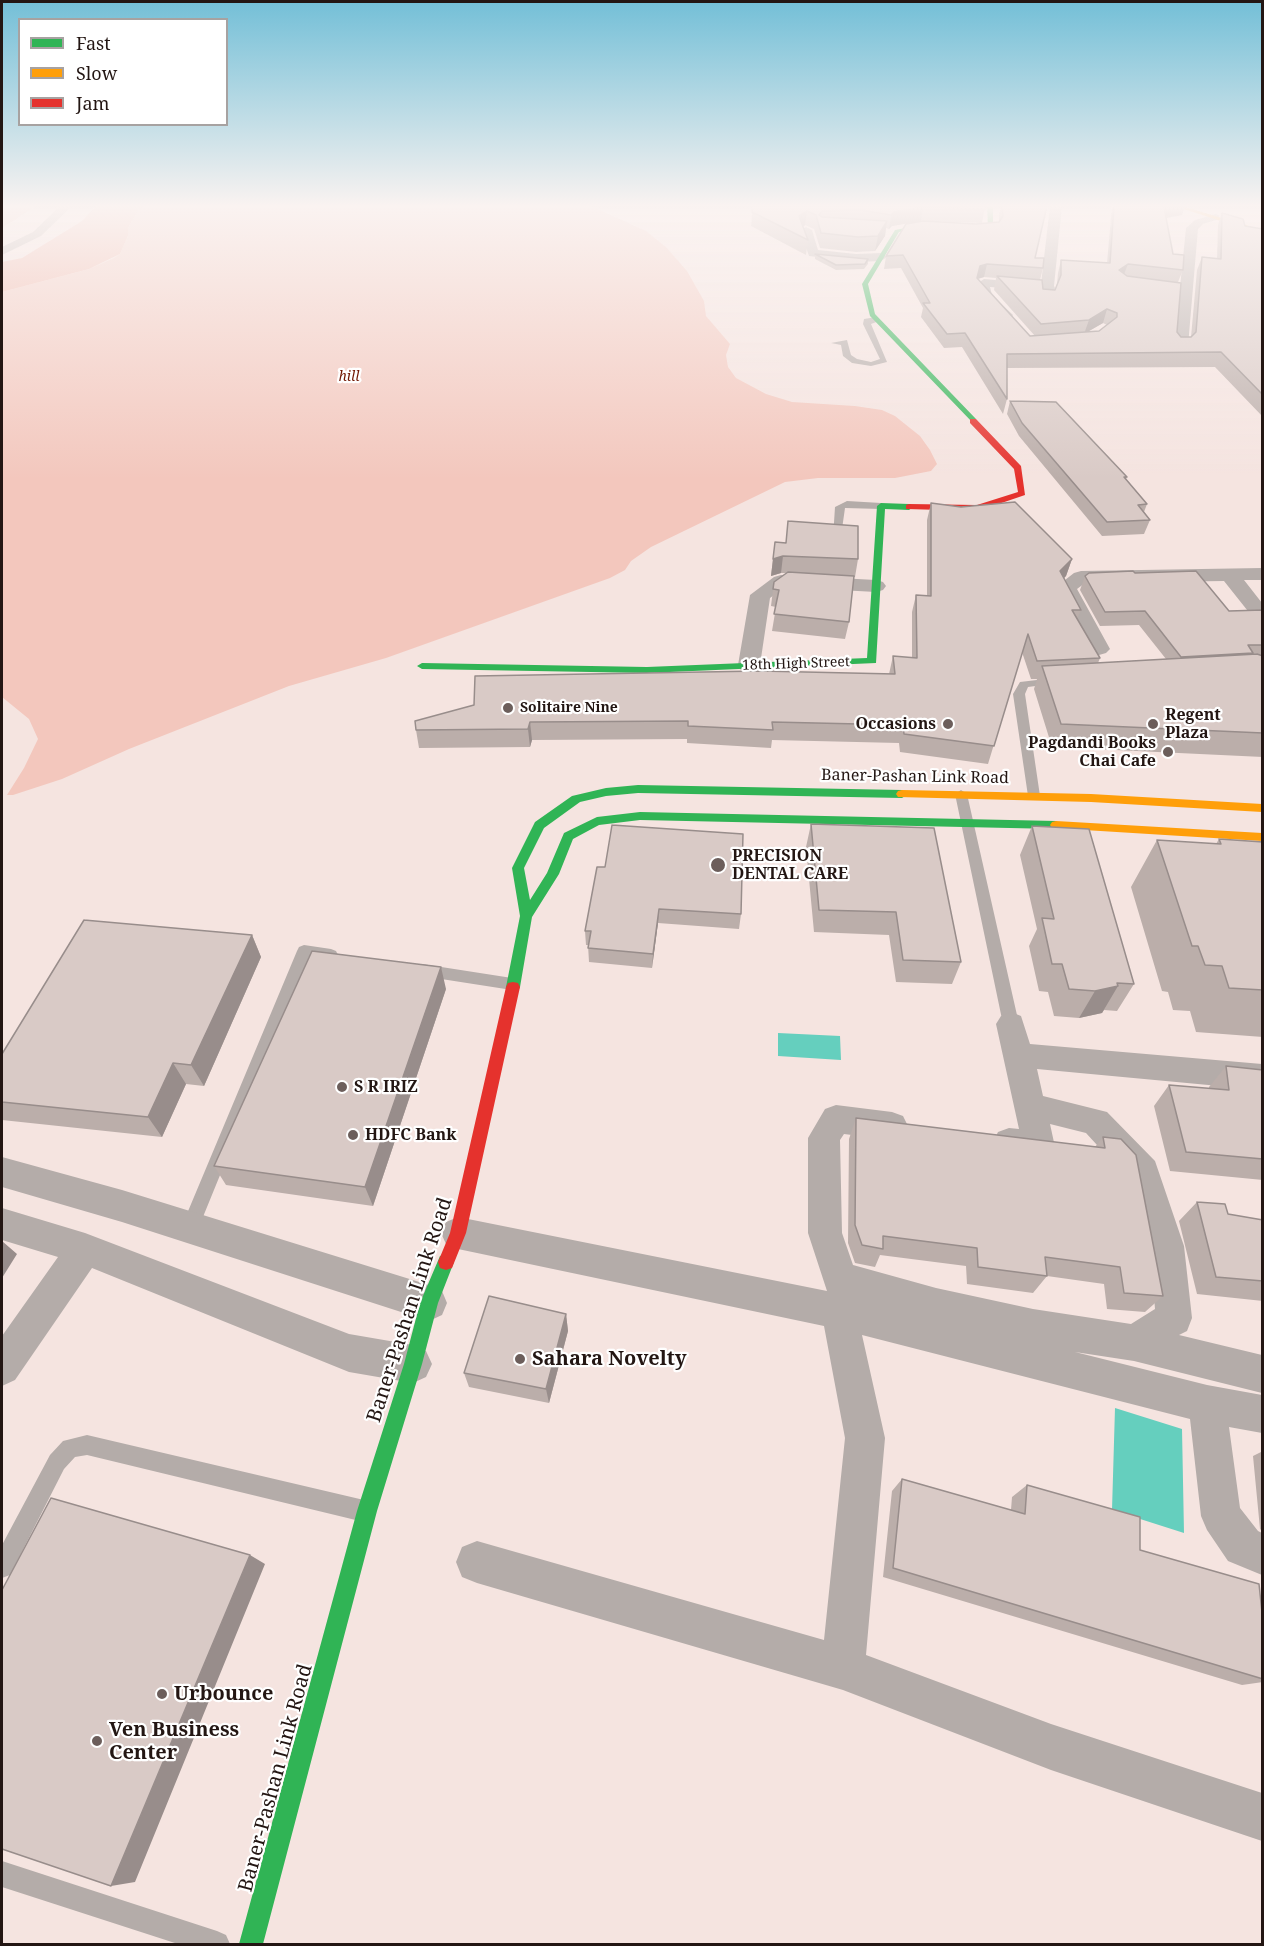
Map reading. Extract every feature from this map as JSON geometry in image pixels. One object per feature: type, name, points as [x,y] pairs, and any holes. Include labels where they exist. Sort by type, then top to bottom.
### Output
[{"type":"street","points":[[868,297],[872,315],[1018,468],[1022,493],[978,507],[881,506]]},
{"type":"street","points":[[987,297],[1017,328]]},
{"type":"street","points":[[1181,297],[1181,346]]},
{"type":"street","name":"18th High Street","points":[[422,666],[647,670],[872,661],[881,506]]},
{"type":"street","points":[[1099,649],[1066,587],[1081,577],[1263,574]]},
{"type":"street","points":[[1229,575],[1263,616]]},
{"type":"street","points":[[749,665],[759,595],[781,581],[876,586]]},
{"type":"street","points":[[638,789],[640,816]]},
{"type":"street","name":"Baner-Pashan Link Road","points":[[251,1944],[367,1511],[413,1364],[429,1303],[458,1233],[508,1013],[526,916],[518,868],[539,825],[576,799],[606,792],[638,789],[1034,796],[1263,808]]},
{"type":"street","points":[[526,916],[553,874],[568,836],[597,821],[640,816],[1100,826],[1263,837]]},
{"type":"street","points":[[981,1138],[1040,1147],[1011,1024]]},
{"type":"street","points":[[1018,1055],[1263,1077]]},
{"type":"street","points":[[1030,1106],[1096,1122],[1143,1172],[1167,1246],[1174,1318],[1134,1343]]},
{"type":"street","points":[[922,1130],[836,1119],[824,1138],[825,1233],[840,1279],[936,1306],[1033,1327],[1134,1343],[1263,1374]]},
{"type":"street","points":[[2,1172],[429,1303]]},
{"type":"street","points":[[2,1224],[85,1249],[349,1353],[413,1364]]},
{"type":"street","points":[[458,1233],[839,1311],[1207,1404],[1263,1414]]},
{"type":"street","points":[[2,1366],[85,1249]]},
{"type":"street","points":[[839,1311],[865,1438],[843,1668]]},
{"type":"street","points":[[1207,1404],[1221,1516],[1243,1546],[1263,1554]]},
{"type":"street","points":[[477,1562],[843,1668],[1051,1747],[1263,1817]]},
{"type":"lane","points":[[835,343],[844,342],[848,356],[855,362],[871,364],[884,360],[867,324],[867,321],[876,319]]},
{"type":"lane","points":[[836,536],[840,507],[847,504],[881,506]]},
{"type":"lane","points":[[1034,796],[1019,694],[1024,684],[1068,680]]},
{"type":"lane","points":[[961,794],[1011,1024]]},
{"type":"lane","points":[[190,1228],[304,951],[350,958]]},
{"type":"lane","points":[[408,967],[512,984]]},
{"type":"lane","points":[[2,1567],[57,1462],[70,1448],[87,1445],[367,1511]]},
{"type":"lane","points":[[2,1874],[218,1944]]},
{"type":"green space","name":"hill","points":[[2,297],[702,297],[706,316],[730,344],[726,355],[728,367],[736,378],[766,394],[792,402],[882,410],[895,416],[920,436],[937,464],[931,471],[895,478],[818,478],[785,482],[651,547],[631,561],[625,570],[610,578],[386,658],[289,686],[129,749],[62,779],[13,795],[7,795],[38,739],[29,719],[2,697]]},
{"type":"water","points":[[778,1033],[840,1036],[841,1060],[778,1056]]},
{"type":"water","points":[[1115,1408],[1182,1429],[1184,1533],[1112,1510]]},
{"type":"building","points":[[927,297],[994,297],[1030,336],[1099,331],[1117,317],[1117,313],[1107,309],[1089,320],[1041,324],[1016,297],[1180,297],[1177,332],[1181,337],[1191,337],[1196,332],[1199,297],[1263,297],[1263,395],[1221,352],[1007,354],[1007,399],[965,333],[947,334],[923,303],[930,303]]},
{"type":"building","points":[[1010,401],[1056,402],[1127,477],[1124,477],[1147,504],[1138,505],[1150,520],[1107,522],[1022,423]]},
{"type":"building","points":[[1015,502],[1072,559],[1060,571],[1081,610],[1072,610],[1100,658],[1037,661],[1028,634],[994,746],[904,734],[903,725],[772,722],[773,730],[688,726],[688,721],[530,722],[528,729],[416,730],[415,721],[474,705],[475,676],[760,671],[895,674],[893,656],[917,658],[916,595],[931,596],[931,503],[961,507]]},
{"type":"building","points":[[788,521],[858,526],[858,559],[783,556],[773,559],[775,542],[786,543]]},
{"type":"building","points":[[1133,571],[1135,573],[1196,571],[1229,611],[1263,610],[1263,645],[1248,645],[1253,653],[1181,657],[1145,611],[1105,612],[1085,576],[1089,573]]},
{"type":"building","points":[[788,572],[854,576],[849,622],[774,614],[779,590],[773,589],[774,582]]},
{"type":"building","name":"Regent Plaza","points":[[1257,654],[1263,656],[1263,733],[1061,724],[1042,666]]},
{"type":"building","points":[[811,824],[934,828],[961,962],[903,960],[896,912],[819,910]]},
{"type":"building","points":[[612,825],[743,834],[741,914],[659,909],[653,954],[588,948],[591,931],[585,931],[597,867],[605,867]]},
{"type":"building","points":[[1032,826],[1089,829],[1134,984],[1117,983],[1118,986],[1095,991],[1069,989],[1062,964],[1052,964],[1042,918],[1054,919]]},
{"type":"building","points":[[1219,839],[1263,842],[1263,990],[1229,988],[1222,966],[1205,965],[1198,946],[1192,946],[1157,840],[1221,844]]},
{"type":"building","points":[[84,920],[252,935],[191,1065],[173,1063],[148,1117],[2,1102],[2,1054]]},
{"type":"building","name":"S R IRIZ","points":[[312,951],[441,967],[365,1187],[214,1166]]},
{"type":"building","points":[[1226,1066],[1263,1070],[1263,1159],[1186,1152],[1169,1085],[1229,1090]]},
{"type":"building","points":[[856,1118],[1105,1148],[1103,1137],[1121,1139],[1136,1155],[1163,1296],[1124,1293],[1120,1267],[1045,1257],[1047,1276],[978,1267],[977,1248],[883,1236],[883,1249],[862,1245],[855,1225]]},
{"type":"building","points":[[1197,1202],[1225,1204],[1228,1214],[1263,1220],[1263,1281],[1216,1277]]},
{"type":"building","name":"Sahara Novelty","points":[[489,1296],[566,1314],[546,1389],[464,1373]]},
{"type":"building","points":[[902,1479],[1025,1514],[1027,1485],[1140,1517],[1140,1550],[1259,1584],[1263,1622],[1263,1679],[893,1568]]},
{"type":"building","name":"Ven Business Center","points":[[51,1498],[250,1555],[111,1886],[2,1849],[2,1590]]},
{"type":"traffic: fast","points":[[868,297],[872,315],[973,421]]},
{"type":"traffic: fast","points":[[422,666],[647,670],[872,661],[881,506],[909,507]]},
{"type":"traffic: fast","points":[[513,987],[526,916],[518,868],[539,825],[576,799],[606,792],[638,789],[902,794]]},
{"type":"traffic: fast","points":[[526,916],[553,874],[568,836],[597,821],[640,816],[1056,825]]},
{"type":"traffic: fast","points":[[251,1944],[367,1511],[413,1364],[429,1303],[446,1262]]},
{"type":"traffic: slow","points":[[902,794],[1091,798],[1262,808]]},
{"type":"traffic: slow","points":[[1056,825],[1262,837]]},
{"type":"traffic: jam","points":[[909,507],[978,508],[1022,493],[1018,468],[973,421]]},
{"type":"traffic: jam","points":[[446,1262],[458,1233],[513,987]]},
{"type":"place","name":"Solitaire Nine","points":[[508,708]]},
{"type":"place","name":"Occasions","points":[[948,724]]},
{"type":"place","name":"Regent Plaza","points":[[1153,724]]},
{"type":"place","name":"Pagdandi Books Chai Cafe","points":[[1168,752]]},
{"type":"place","name":"PRECISION DENTAL CARE","points":[[718,865]]},
{"type":"place","name":"S R IRIZ","points":[[342,1087]]},
{"type":"place","name":"HDFC Bank","points":[[353,1135]]},
{"type":"place","name":"Sahara Novelty","points":[[520,1359]]},
{"type":"place","name":"Urbounce","points":[[162,1694]]},
{"type":"place","name":"Ven Business Center","points":[[97,1741]]}]
